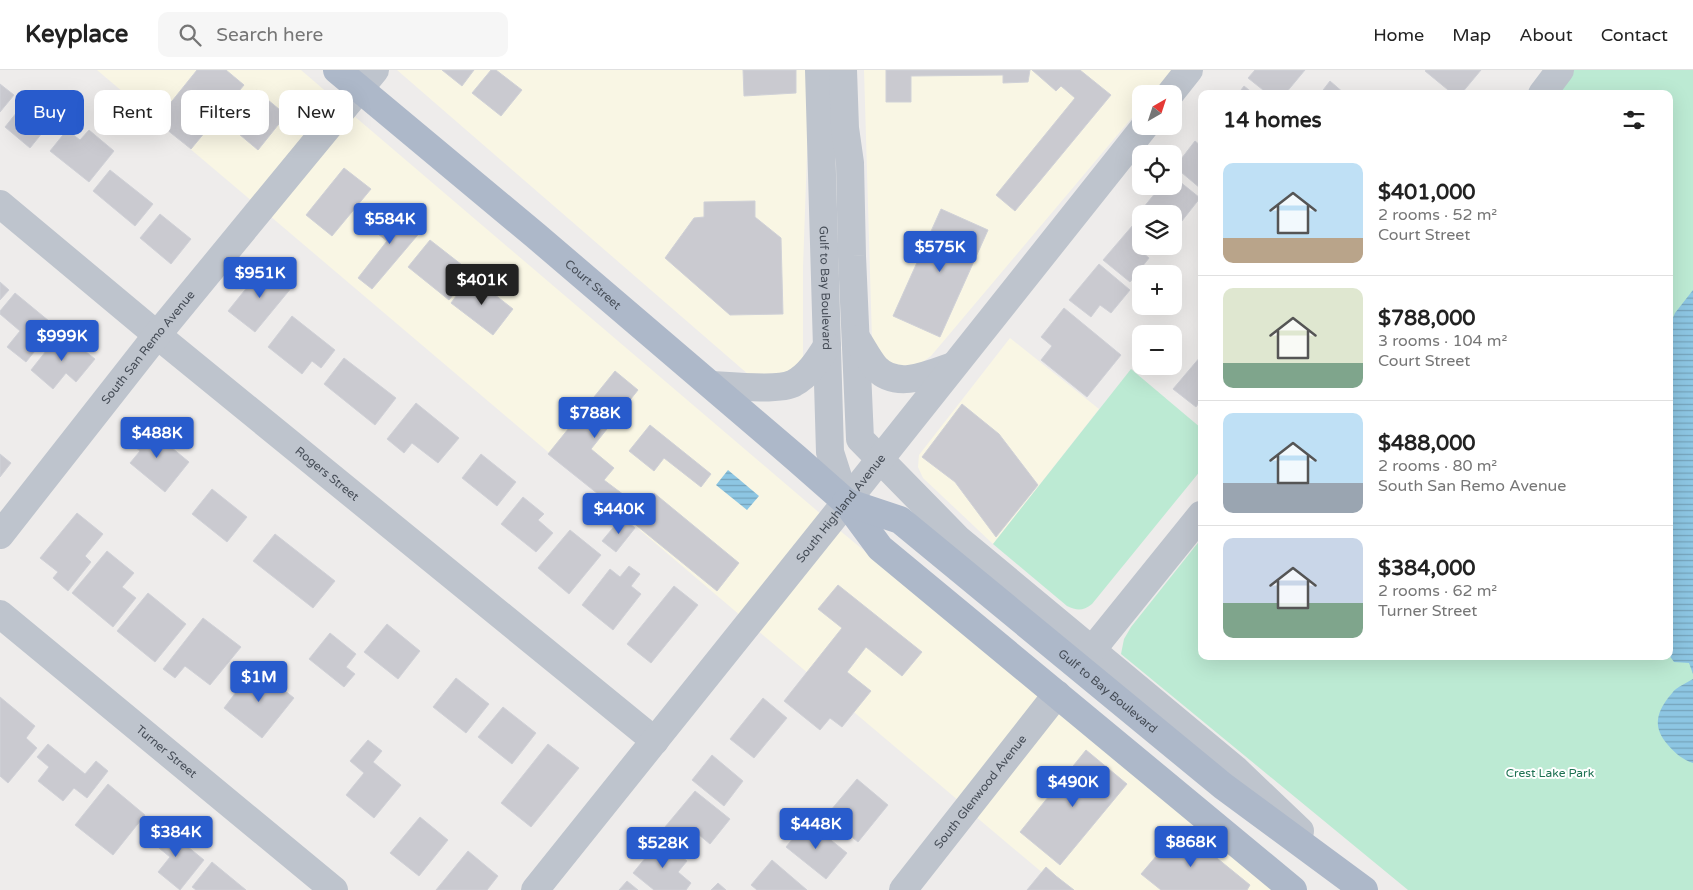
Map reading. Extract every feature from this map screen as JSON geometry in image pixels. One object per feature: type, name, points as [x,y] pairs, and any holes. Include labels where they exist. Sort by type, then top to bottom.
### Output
[{"type":"main road","name":"Court Street","points":[[337,70],[368,80],[846,502]]},
{"type":"main road","name":"Gulf to Bay Boulevard","points":[[846,502],[880,548],[1293,890]]},
{"type":"main road","name":"Gulf to Bay Boulevard","points":[[846,502],[900,520],[1223,786],[1354,882]]},
{"type":"street","name":"Gulf to Bay Boulevard","points":[[819,70],[830,452],[846,502]]},
{"type":"street","points":[[843,70],[844,128],[850,163],[860,439],[958,539],[1234,769],[1354,882]]},
{"type":"street","points":[[1177,85],[1189,70]]},
{"type":"street","points":[[1545,90],[1560,70]]},
{"type":"street","name":"South San Remo Avenue","points":[[0,535],[157,335],[368,80]]},
{"type":"street","name":"South Highland Avenue","points":[[536,890],[1138,135]]},
{"type":"street","name":"Rogers Street","points":[[0,204],[157,335],[655,741]]},
{"type":"street","points":[[857,339],[877,369],[892,378],[914,380],[953,366]]},
{"type":"street","points":[[713,385],[759,388],[792,385],[814,365],[827,346]]},
{"type":"street","points":[[1092,650],[1198,519]]},
{"type":"street","name":"Turner Street","points":[[0,614],[334,890]]},
{"type":"street","name":"South Glenwood Avenue","points":[[903,890],[1057,694]]},
{"type":"shaded area","points":[[97,70],[301,70],[324,90],[279,90],[279,135],[309,135],[253,202],[171,133],[171,90],[121,90]]},
{"type":"shaded area","points":[[397,70],[810,70],[803,267],[803,357],[789,373],[749,375]]},
{"type":"shaded area","points":[[864,70],[1173,70],[1160,85],[1132,85],[1132,118],[931,356],[914,368],[898,367],[885,360],[872,340]]},
{"type":"shaded area","points":[[353,115],[822,515],[741,616],[270,216],[337,135],[353,135]]},
{"type":"shaded area","points":[[1010,338],[1099,409],[993,544],[923,478],[918,467],[919,455]]},
{"type":"shaded area","points":[[838,529],[1041,697],[959,801],[757,630]]},
{"type":"shaded area","points":[[1057,711],[1272,890],[1063,890],[975,816]]},
{"type":"green space","name":"Crest Lake Park","points":[[1573,70],[1693,70],[1693,890],[1408,890],[1121,654],[1124,639],[1131,627],[1198,543],[1198,660],[1673,660],[1673,90],[1557,90]]},
{"type":"green space","points":[[1131,369],[1132,375],[1138,375],[1198,425],[1198,474],[1092,604],[1080,610],[1067,606],[993,544]]},
{"type":"water","points":[[1693,290],[1693,674],[1689,663],[1674,662],[1673,660],[1673,318]]},
{"type":"water","points":[[728,470],[759,496],[747,510],[716,485]]},
{"type":"water","points":[[1693,679],[1693,763],[1679,756],[1663,739],[1658,727],[1658,721],[1664,704],[1673,692]]},
{"type":"building","points":[[197,70],[226,70],[244,85],[240,90],[181,90],[181,135],[203,135],[191,149],[171,133],[171,102]]},
{"type":"building","points":[[442,70],[474,70],[462,86]]},
{"type":"building","points":[[491,70],[496,70],[522,90],[501,116],[472,93]]},
{"type":"building","points":[[743,70],[796,70],[796,93],[744,96]]},
{"type":"building","points":[[886,70],[1030,70],[1028,82],[1003,83],[1003,75],[911,76],[911,102],[886,102]]},
{"type":"building","points":[[1032,70],[1080,70],[1111,95],[1015,211],[996,195],[1075,98],[1061,86],[1056,91]]},
{"type":"building","points":[[1255,70],[1305,70],[1288,90],[1263,90],[1248,78]]},
{"type":"building","points":[[1481,70],[1464,90],[1448,90],[1425,71]]},
{"type":"building","points":[[1330,81],[1340,90],[1323,90]]},
{"type":"building","points":[[0,84],[14,95],[0,112]]},
{"type":"building","points":[[1244,86],[1249,90],[1241,90]]},
{"type":"building","points":[[269,101],[279,109],[279,124],[258,150],[240,135],[269,135]]},
{"type":"building","points":[[15,114],[15,135],[40,135],[30,148],[5,127]]},
{"type":"building","points":[[89,130],[114,151],[89,182],[50,151],[63,135],[74,135],[80,140]]},
{"type":"building","points":[[1195,141],[1198,144],[1198,186],[1182,173],[1182,158]]},
{"type":"building","points":[[344,168],[371,189],[332,236],[306,215]]},
{"type":"building","points":[[110,170],[153,204],[135,226],[93,191]]},
{"type":"building","points":[[1182,183],[1198,196],[1198,201],[1182,221],[1182,205],[1146,205],[1154,195],[1182,195]]},
{"type":"building","points":[[755,201],[755,217],[781,238],[783,314],[730,315],[665,258],[694,218],[704,217],[704,202]]},
{"type":"building","points":[[392,206],[422,230],[372,289],[358,278],[387,241],[373,230]]},
{"type":"building","points":[[941,209],[988,230],[940,337],[893,316]]},
{"type":"building","points":[[160,214],[191,239],[171,264],[140,238]]},
{"type":"building","points":[[1132,226],[1132,255],[1145,255],[1149,258],[1143,265],[1132,265],[1132,279],[1130,282],[1103,260]]},
{"type":"building","points":[[430,240],[471,272],[449,300],[408,267]]},
{"type":"building","points":[[1099,264],[1130,290],[1111,313],[1100,305],[1091,317],[1069,300]]},
{"type":"building","points":[[265,265],[292,287],[255,332],[228,311]]},
{"type":"building","points":[[471,276],[513,309],[493,335],[451,303]]},
{"type":"building","points":[[0,282],[9,290],[0,300]]},
{"type":"building","points":[[15,293],[55,326],[26,362],[7,347],[20,331],[0,314],[0,311]]},
{"type":"building","points":[[1064,308],[1121,355],[1087,397],[1041,360],[1052,346],[1041,337]]},
{"type":"building","points":[[292,316],[335,350],[321,368],[312,361],[302,374],[268,347]]},
{"type":"building","points":[[61,332],[95,359],[76,382],[66,373],[53,389],[31,370]]},
{"type":"building","points":[[344,358],[396,398],[375,425],[324,384]]},
{"type":"building","points":[[1198,360],[1198,404],[1196,407],[1173,389]]},
{"type":"building","points":[[615,371],[638,390],[591,449],[614,468],[604,480],[628,498],[618,510],[548,454]]},
{"type":"building","points":[[416,403],[459,438],[438,463],[412,443],[404,453],[387,439]]},
{"type":"building","points":[[962,404],[999,434],[1038,485],[996,537],[955,482],[922,457]]},
{"type":"building","points":[[143,424],[189,462],[165,492],[130,463],[140,451],[129,442]]},
{"type":"building","points":[[650,425],[711,474],[701,487],[664,458],[654,471],[629,451]]},
{"type":"building","points":[[0,454],[11,463],[0,477]]},
{"type":"building","points":[[481,454],[516,482],[497,506],[462,478]]},
{"type":"building","points":[[212,489],[247,517],[227,542],[192,514]]},
{"type":"building","points":[[654,493],[739,563],[717,591],[631,521]]},
{"type":"building","points":[[523,497],[544,514],[538,520],[553,533],[536,552],[501,524]]},
{"type":"building","points":[[77,513],[103,534],[85,556],[91,562],[68,591],[53,578],[58,572],[40,558]]},
{"type":"building","points":[[622,517],[635,528],[616,552],[602,541]]},
{"type":"building","points":[[570,530],[601,555],[569,594],[538,568]]},
{"type":"building","points":[[275,534],[335,581],[313,608],[253,561]]},
{"type":"building","points":[[107,551],[134,573],[122,587],[136,598],[113,627],[72,593]]},
{"type":"building","points":[[629,566],[640,574],[631,586],[641,594],[613,630],[582,605],[610,569],[620,577]]},
{"type":"building","points":[[838,585],[922,652],[902,676],[866,647],[847,672],[871,691],[842,727],[830,718],[820,730],[784,701],[842,628],[818,609]]},
{"type":"building","points":[[674,586],[698,605],[651,663],[627,644]]},
{"type":"building","points":[[148,593],[186,624],[155,662],[117,631]]},
{"type":"building","points":[[203,618],[241,647],[210,685],[185,666],[175,678],[163,669]]},
{"type":"building","points":[[387,624],[420,651],[398,679],[364,652]]},
{"type":"building","points":[[330,633],[356,654],[346,667],[355,674],[344,687],[309,659]]},
{"type":"building","points":[[255,667],[294,698],[262,738],[224,708]]},
{"type":"building","points":[[456,678],[489,704],[466,733],[433,707]]},
{"type":"building","points":[[0,697],[35,726],[26,738],[37,748],[8,783],[0,776]]},
{"type":"building","points":[[763,698],[787,718],[754,758],[730,739]]},
{"type":"building","points":[[503,707],[536,733],[512,764],[478,737]]},
{"type":"building","points":[[368,740],[382,751],[373,762],[401,785],[374,818],[346,795],[364,773],[350,761]]},
{"type":"building","points":[[48,744],[85,774],[96,761],[108,771],[87,798],[74,788],[63,801],[38,781],[49,767],[37,757]]},
{"type":"building","points":[[548,744],[579,768],[531,827],[501,803]]},
{"type":"building","points":[[1086,750],[1127,784],[1060,865],[1020,832]]},
{"type":"building","points":[[712,755],[743,781],[724,806],[692,780]]},
{"type":"building","points":[[857,779],[888,805],[858,842],[826,816]]},
{"type":"building","points":[[108,784],[145,815],[113,855],[75,825]]},
{"type":"building","points":[[695,791],[730,819],[710,844],[698,834],[688,846],[665,827]]},
{"type":"building","points":[[420,817],[448,840],[419,876],[390,853]]},
{"type":"building","points":[[807,821],[847,853],[826,879],[786,847]]},
{"type":"building","points":[[160,824],[204,860],[180,890],[158,872],[170,857],[148,839]]},
{"type":"building","points":[[1180,828],[1250,885],[1247,890],[1161,890],[1141,874]]},
{"type":"building","points":[[660,840],[687,861],[678,872],[691,883],[686,890],[654,890],[633,873]]},
{"type":"building","points":[[468,851],[498,876],[487,890],[436,890]]},
{"type":"building","points":[[772,860],[807,890],[757,890],[751,885]]},
{"type":"building","points":[[212,862],[246,890],[196,890],[192,887]]},
{"type":"building","points":[[1046,867],[1056,876],[1074,890],[1027,890]]},
{"type":"building","points":[[627,881],[638,890],[619,890]]},
{"type":"building","points":[[718,883],[726,890],[711,890]]}]
